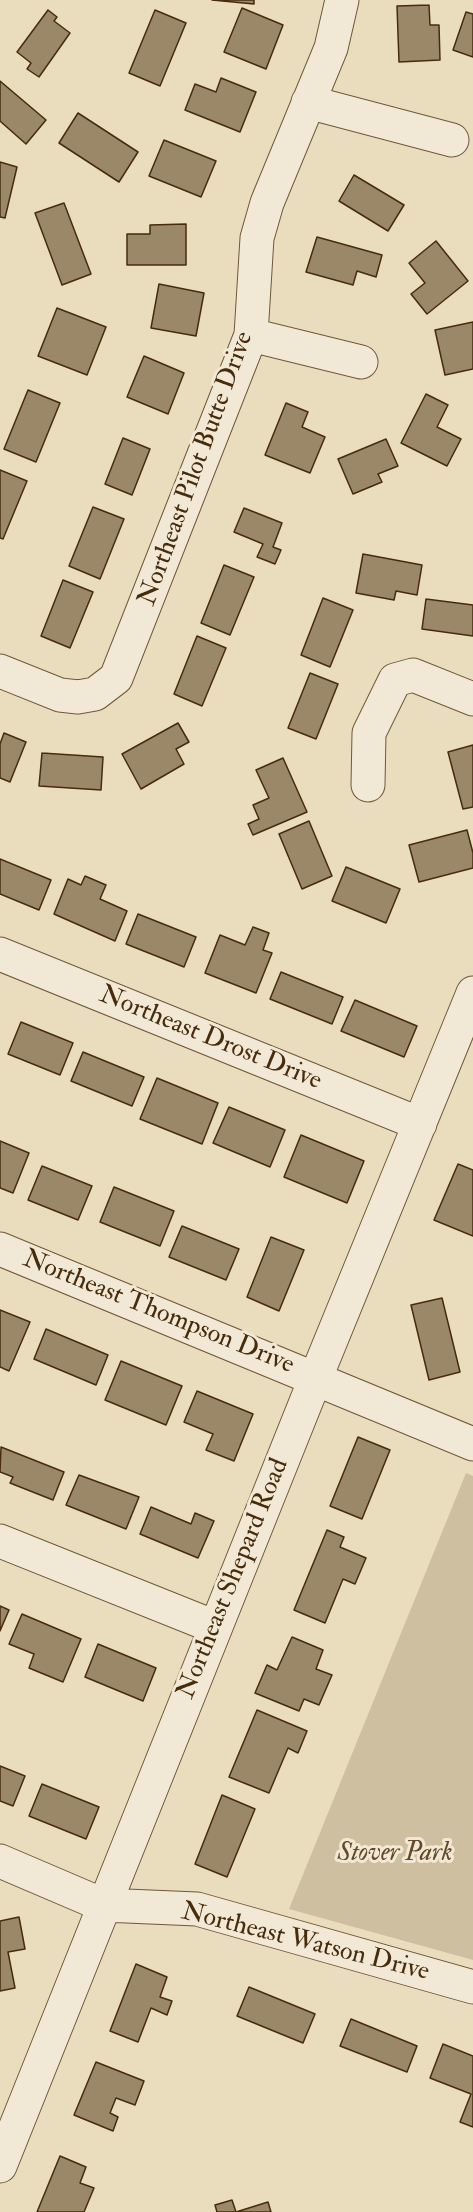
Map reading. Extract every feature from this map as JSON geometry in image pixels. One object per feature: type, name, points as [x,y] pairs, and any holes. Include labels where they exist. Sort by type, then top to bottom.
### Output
[{"type":"street","name":"Northeast Pilot Butte Drive","points":[[0,671],[60,695],[78,697],[95,694],[116,678],[251,335],[257,238],[267,203],[331,48],[342,0]]},
{"type":"street","points":[[308,102],[452,140]]},
{"type":"street","points":[[251,335],[361,362]]},
{"type":"street","points":[[368,785],[369,733],[394,680],[413,675],[473,699]]},
{"type":"street","name":"Northeast Drost Drive","points":[[0,954],[420,1124]]},
{"type":"street","name":"Northeast Shepard Road","points":[[0,2166],[215,1627],[473,993]]},
{"type":"street","name":"Northeast Thompson Drive","points":[[0,1249],[316,1377],[473,1444]]},
{"type":"street","points":[[0,1541],[215,1627]]},
{"type":"street","name":"Northeast Watson Drive","points":[[0,1861],[103,1905],[197,1910],[473,1987]]},
{"type":"green space","name":"Stover Park","points":[[466,1473],[473,1476],[473,1960],[289,1909]]},
{"type":"building","points":[[212,0],[254,0],[254,4]]},
{"type":"building","points":[[429,5],[430,25],[439,25],[440,60],[399,62],[397,6]]},
{"type":"building","points":[[242,8],[283,25],[266,69],[224,52]]},
{"type":"building","points":[[48,10],[57,17],[54,21],[70,33],[39,77],[27,69],[31,63],[17,52]]},
{"type":"building","points":[[155,10],[186,23],[160,86],[129,73]]},
{"type":"building","points":[[466,12],[473,14],[473,57],[453,50]]},
{"type":"building","points":[[221,78],[256,92],[240,132],[185,110],[195,84],[216,92]]},
{"type":"building","points":[[0,81],[46,120],[26,144],[0,121]]},
{"type":"building","points":[[78,113],[138,152],[119,182],[59,143]]},
{"type":"building","points":[[164,140],[216,161],[201,197],[149,176]]},
{"type":"building","points":[[0,162],[17,167],[5,218],[0,217]]},
{"type":"building","points":[[354,175],[404,205],[388,231],[339,201]]},
{"type":"building","points":[[64,203],[91,274],[62,285],[35,213]]},
{"type":"building","points":[[186,224],[186,265],[127,265],[127,234],[150,234],[150,225]]},
{"type":"building","points":[[317,237],[382,255],[376,277],[357,271],[353,285],[306,272]]},
{"type":"building","points":[[436,241],[468,281],[427,314],[411,294],[425,283],[409,263]]},
{"type":"building","points":[[159,284],[204,293],[196,336],[151,328]]},
{"type":"building","points":[[57,308],[106,327],[87,375],[38,356]]},
{"type":"building","points":[[473,322],[473,369],[445,375],[435,330]]},
{"type":"building","points":[[144,356],[184,373],[168,414],[127,397]]},
{"type":"building","points":[[28,390],[60,403],[36,462],[4,449]]},
{"type":"building","points":[[426,394],[448,405],[437,427],[461,439],[447,466],[401,443]]},
{"type":"building","points":[[286,403],[308,412],[302,427],[325,437],[310,473],[265,455]]},
{"type":"building","points":[[123,438],[150,449],[132,495],[105,484]]},
{"type":"building","points":[[386,439],[398,466],[378,474],[382,482],[353,494],[338,459]]},
{"type":"building","points":[[0,470],[27,481],[3,539],[0,538]]},
{"type":"building","points":[[93,507],[124,519],[100,579],[69,566]]},
{"type":"building","points":[[244,508],[282,523],[273,547],[281,550],[275,564],[257,557],[263,544],[234,532]]},
{"type":"building","points":[[363,554],[422,565],[417,595],[396,591],[394,600],[356,593]]},
{"type":"building","points":[[224,565],[254,577],[230,635],[201,623]]},
{"type":"building","points":[[63,580],[93,592],[70,648],[41,636]]},
{"type":"building","points":[[323,598],[353,610],[330,667],[301,655]]},
{"type":"building","points":[[426,599],[473,605],[473,636],[422,629]]},
{"type":"building","points":[[197,636],[226,648],[202,706],[174,694]]},
{"type":"building","points":[[310,673],[338,684],[316,739],[288,728]]},
{"type":"building","points":[[178,723],[189,742],[176,749],[184,764],[141,789],[122,754]]},
{"type":"building","points":[[4,733],[26,742],[10,782],[0,778],[0,744]]},
{"type":"building","points":[[473,745],[473,807],[463,809],[448,752]]},
{"type":"building","points":[[42,753],[103,757],[101,790],[39,786]]},
{"type":"building","points":[[283,758],[307,812],[253,835],[248,824],[259,819],[253,805],[269,798],[256,770]]},
{"type":"building","points":[[309,821],[332,876],[302,889],[279,834]]},
{"type":"building","points":[[467,830],[473,853],[473,868],[419,882],[409,845]]},
{"type":"building","points":[[0,859],[51,880],[39,910],[0,894]]},
{"type":"building","points":[[346,867],[400,889],[386,923],[332,901]]},
{"type":"building","points":[[85,876],[106,885],[100,899],[127,911],[115,941],[54,914],[68,879],[81,885]]},
{"type":"building","points":[[138,914],[196,937],[184,967],[126,944]]},
{"type":"building","points":[[253,927],[269,933],[263,950],[272,953],[256,993],[205,973],[220,935],[245,945]]},
{"type":"building","points":[[281,972],[343,997],[332,1024],[270,999]]},
{"type":"building","points":[[355,1000],[417,1026],[404,1057],[341,1031]]},
{"type":"building","points":[[21,1022],[73,1043],[60,1075],[8,1054]]},
{"type":"building","points":[[83,1052],[144,1077],[132,1106],[71,1081]]},
{"type":"building","points":[[157,1078],[218,1103],[202,1144],[140,1119]]},
{"type":"building","points":[[229,1107],[285,1130],[270,1167],[213,1143]]},
{"type":"building","points":[[301,1135],[364,1161],[347,1203],[284,1177]]},
{"type":"building","points":[[0,1141],[29,1153],[13,1193],[0,1188]]},
{"type":"building","points":[[458,1164],[473,1170],[473,1236],[434,1220]]},
{"type":"building","points":[[42,1166],[92,1186],[78,1220],[28,1200]]},
{"type":"building","points":[[114,1187],[174,1211],[160,1246],[100,1222]]},
{"type":"building","points":[[182,1226],[239,1249],[226,1280],[169,1257]]},
{"type":"building","points":[[271,1237],[304,1250],[279,1311],[247,1297]]},
{"type":"building","points":[[442,1298],[460,1372],[429,1380],[411,1305]]},
{"type":"building","points":[[0,1310],[30,1322],[9,1371],[0,1367]]},
{"type":"building","points":[[46,1329],[108,1355],[96,1385],[34,1359]]},
{"type":"building","points":[[121,1361],[182,1386],[166,1425],[105,1400]]},
{"type":"building","points":[[197,1391],[253,1414],[234,1461],[206,1450],[213,1434],[184,1422]]},
{"type":"building","points":[[358,1437],[390,1450],[362,1519],[330,1506]]},
{"type":"building","points":[[1,1447],[64,1472],[53,1500],[10,1483],[13,1477],[0,1472]]},
{"type":"building","points":[[79,1475],[139,1497],[126,1529],[66,1505]]},
{"type":"building","points":[[151,1507],[191,1524],[195,1513],[214,1521],[198,1558],[140,1534]]},
{"type":"building","points":[[327,1530],[344,1537],[340,1547],[366,1558],[355,1584],[343,1579],[325,1623],[294,1610]]},
{"type":"building","points":[[0,1606],[9,1610],[0,1631]]},
{"type":"building","points":[[22,1614],[81,1639],[63,1682],[29,1668],[34,1654],[9,1644]]},
{"type":"building","points":[[292,1637],[323,1650],[316,1669],[332,1675],[319,1705],[304,1699],[299,1711],[255,1693],[267,1665],[277,1670]]},
{"type":"building","points":[[98,1644],[156,1668],[143,1701],[85,1677]]},
{"type":"building","points":[[257,1710],[307,1731],[298,1753],[288,1748],[269,1793],[229,1777]]},
{"type":"building","points":[[0,1766],[25,1776],[13,1806],[0,1801]]},
{"type":"building","points":[[42,1784],[99,1807],[86,1839],[29,1816]]},
{"type":"building","points":[[222,1795],[255,1809],[227,1877],[195,1864]]},
{"type":"building","points":[[19,1917],[25,1949],[8,1952],[15,1988],[0,1991],[0,1921]]},
{"type":"building","points":[[136,1964],[167,1977],[160,1997],[172,2001],[167,2015],[151,2008],[138,2042],[110,2031]]},
{"type":"building","points":[[249,1987],[315,2014],[303,2043],[237,2016]]},
{"type":"building","points":[[351,2019],[417,2046],[407,2072],[340,2046]]},
{"type":"building","points":[[443,2044],[473,2056],[473,2127],[460,2122],[471,2094],[430,2078]]},
{"type":"building","points":[[96,2062],[144,2081],[135,2105],[116,2098],[110,2113],[118,2117],[113,2131],[74,2115]]},
{"type":"building","points":[[60,2156],[86,2167],[80,2183],[94,2188],[84,2212],[37,2212]]},
{"type":"building","points":[[232,2200],[236,2212],[217,2212],[215,2205]]},
{"type":"building","points":[[268,2202],[271,2212],[236,2212]]}]
